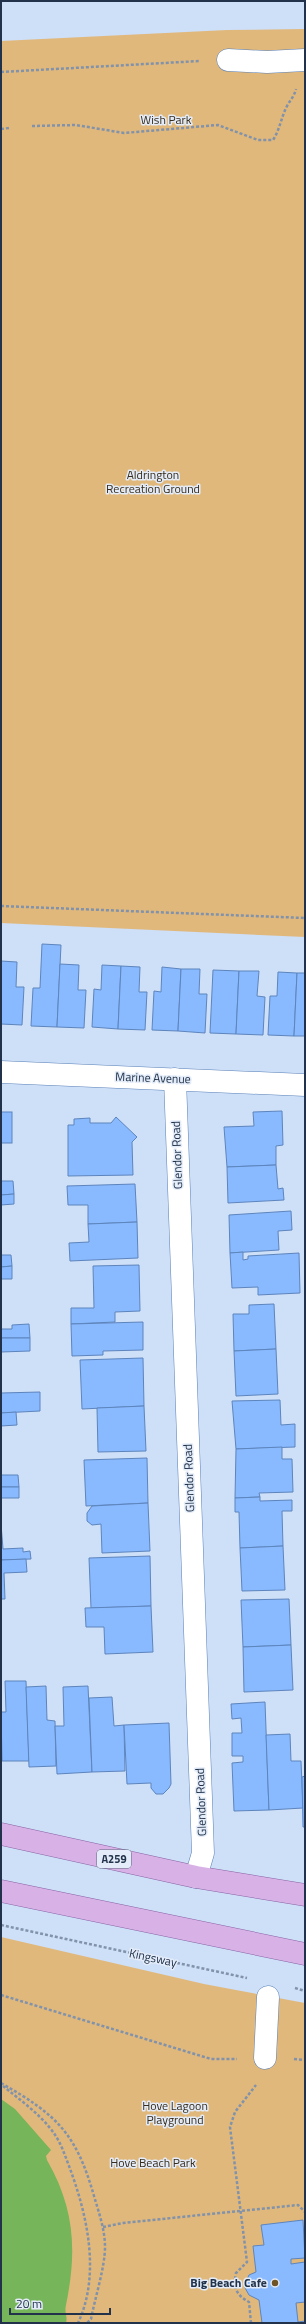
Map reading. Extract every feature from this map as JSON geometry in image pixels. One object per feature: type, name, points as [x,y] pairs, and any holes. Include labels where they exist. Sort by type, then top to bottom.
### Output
[{"type":"main road","name":"A259","points":[[1,1834],[196,1877],[305,1895]]},
{"type":"main road","points":[[1,1891],[305,1954]]},
{"type":"street","points":[[228,60],[267,62],[303,60]]},
{"type":"street","name":"Marine Avenue","points":[[1,1072],[305,1085]]},
{"type":"street","name":"Glendor Road","points":[[174,1079],[203,1853],[196,1877]]},
{"type":"street","points":[[268,1997],[270,2058]]},
{"type":"path","points":[[1,72],[228,60]]},
{"type":"path","points":[[32,126],[76,125],[124,133],[218,125],[263,141],[273,140],[278,133],[288,104],[294,98],[303,60]]},
{"type":"path","points":[[1,129],[8,128]]},
{"type":"path","points":[[1,906],[305,918]]},
{"type":"path","name":"Kingsway","points":[[1,1924],[250,1979]]},
{"type":"path","points":[[289,1987],[305,1990]]},
{"type":"path","points":[[1,1995],[211,2059],[270,2058],[305,2060]]},
{"type":"path","points":[[251,2323],[249,2302],[240,2297],[235,2289],[236,2273],[247,2262],[242,2211],[230,2127],[235,2112],[270,2058]]},
{"type":"path","points":[[1,2084],[27,2098],[55,2120],[69,2135],[88,2174],[103,2227],[105,2248],[91,2319],[88,2323]]},
{"type":"path","points":[[1,2084],[36,2113],[62,2145],[80,2198],[90,2259],[89,2284],[78,2323]]},
{"type":"path","points":[[103,2227],[123,2223],[298,2205],[305,2212]]},
{"type":"green space","name":"Aldrington Recreation Ground","points":[[305,29],[305,937],[1,923],[1,41],[227,30]]},
{"type":"green space","name":"Hove Beach Park","points":[[1,1937],[204,1984],[305,2003],[305,2323],[1,2323]]},
{"type":"shaded area","points":[[1,2099],[15,2109],[51,2150],[46,2156],[63,2196],[71,2231],[72,2266],[66,2308],[66,2323],[1,2323]]},
{"type":"building","points":[[42,944],[61,945],[57,1027],[31,1026],[33,988],[40,988]]},
{"type":"building","points":[[1,961],[17,962],[16,987],[24,987],[22,1025],[1,1024]]},
{"type":"building","points":[[60,964],[79,965],[78,990],[86,990],[84,1028],[57,1027]]},
{"type":"building","points":[[102,965],[121,966],[118,1029],[92,1027],[94,989],[101,990]]},
{"type":"building","points":[[121,966],[140,967],[139,992],[147,992],[145,1030],[118,1029]]},
{"type":"building","points":[[162,967],[181,969],[178,1031],[152,1030],[154,991],[161,992]]},
{"type":"building","points":[[181,969],[200,969],[199,994],[207,994],[205,1033],[178,1031]]},
{"type":"building","points":[[213,970],[239,971],[236,1034],[210,1033]]},
{"type":"building","points":[[239,971],[259,971],[257,996],[265,997],[263,1035],[236,1034]]},
{"type":"building","points":[[278,972],[297,973],[294,1036],[268,1035],[270,996],[277,996]]},
{"type":"building","points":[[297,973],[305,973],[305,1036],[294,1036]]},
{"type":"building","points":[[282,1111],[283,1145],[276,1146],[276,1165],[227,1167],[224,1127],[254,1126],[253,1112]]},
{"type":"building","points":[[1,1112],[12,1112],[12,1143],[1,1143]]},
{"type":"building","points":[[116,1117],[137,1137],[132,1142],[133,1175],[68,1176],[68,1125],[74,1125],[74,1119],[90,1118],[90,1123],[111,1123]]},
{"type":"building","points":[[276,1165],[278,1189],[283,1188],[284,1200],[228,1203],[227,1167]]},
{"type":"building","points":[[1,1181],[13,1181],[14,1194],[1,1195]]},
{"type":"building","points":[[135,1184],[137,1222],[88,1224],[88,1205],[68,1205],[67,1186]]},
{"type":"building","points":[[14,1194],[14,1204],[1,1205],[1,1195]]},
{"type":"building","points":[[291,1211],[292,1230],[278,1231],[279,1250],[230,1253],[229,1215]]},
{"type":"building","points":[[137,1222],[138,1258],[70,1261],[69,1243],[89,1242],[88,1224]]},
{"type":"building","points":[[243,1252],[243,1260],[248,1259],[248,1256],[299,1253],[300,1293],[258,1295],[258,1287],[232,1288],[230,1253]]},
{"type":"building","points":[[1,1255],[11,1255],[12,1266],[1,1267]]},
{"type":"building","points":[[139,1265],[140,1311],[115,1312],[115,1322],[71,1324],[71,1308],[94,1308],[93,1266]]},
{"type":"building","points":[[12,1266],[12,1279],[1,1279],[1,1267]]},
{"type":"building","points":[[274,1304],[276,1349],[234,1351],[233,1314],[249,1314],[249,1305]]},
{"type":"building","points":[[143,1322],[143,1350],[103,1351],[103,1355],[72,1356],[71,1324]]},
{"type":"building","points":[[29,1324],[30,1338],[1,1338],[1,1329],[12,1329],[12,1325]]},
{"type":"building","points":[[1,1338],[30,1338],[30,1351],[1,1352]]},
{"type":"building","points":[[276,1349],[278,1394],[236,1396],[234,1351]]},
{"type":"building","points":[[143,1358],[144,1406],[82,1409],[80,1360]]},
{"type":"building","points":[[40,1392],[40,1411],[1,1413],[1,1393]]},
{"type":"building","points":[[280,1400],[281,1425],[295,1424],[295,1447],[236,1449],[232,1401]]},
{"type":"building","points":[[144,1406],[146,1451],[98,1452],[97,1408]]},
{"type":"building","points":[[16,1412],[17,1425],[1,1426],[1,1413]]},
{"type":"building","points":[[282,1447],[282,1459],[292,1459],[293,1492],[259,1493],[260,1497],[235,1498],[236,1449]]},
{"type":"building","points":[[147,1458],[148,1503],[86,1506],[84,1460]]},
{"type":"building","points":[[1,1475],[18,1475],[19,1487],[1,1487]]},
{"type":"building","points":[[1,1487],[19,1487],[19,1498],[1,1498]]},
{"type":"building","points":[[260,1497],[260,1501],[292,1500],[292,1511],[282,1511],[283,1546],[240,1548],[239,1512],[235,1512],[235,1498]]},
{"type":"building","points":[[148,1503],[150,1551],[102,1553],[101,1524],[92,1525],[87,1521],[87,1513],[92,1506]]},
{"type":"building","points":[[1,1524],[3,1549],[23,1548],[23,1552],[30,1551],[31,1559],[1,1560]]},
{"type":"building","points":[[283,1546],[285,1590],[242,1591],[240,1548]]},
{"type":"building","points":[[150,1556],[151,1606],[91,1608],[89,1558]]},
{"type":"building","points":[[26,1559],[27,1572],[4,1573],[5,1599],[1,1599],[1,1560]]},
{"type":"building","points":[[289,1599],[291,1645],[243,1647],[241,1600]]},
{"type":"building","points":[[151,1606],[153,1652],[105,1654],[104,1627],[86,1627],[85,1608]]},
{"type":"building","points":[[291,1645],[293,1690],[244,1692],[243,1647]]},
{"type":"building","points":[[5,1681],[26,1681],[29,1761],[2,1761],[1,1712],[6,1712]]},
{"type":"building","points":[[46,1686],[47,1720],[55,1721],[56,1766],[29,1767],[26,1687]]},
{"type":"building","points":[[88,1686],[92,1772],[57,1774],[55,1726],[64,1726],[63,1687]]},
{"type":"building","points":[[112,1697],[114,1726],[124,1725],[125,1771],[92,1772],[89,1698]]},
{"type":"building","points":[[265,1702],[269,1810],[234,1811],[232,1763],[243,1762],[243,1756],[232,1756],[232,1733],[242,1733],[241,1718],[232,1719],[231,1704]]},
{"type":"building","points":[[169,1723],[171,1784],[169,1788],[163,1794],[156,1794],[151,1788],[151,1783],[127,1784],[124,1725]]},
{"type":"building","points":[[290,1734],[291,1761],[301,1761],[303,1808],[269,1810],[266,1735]]},
{"type":"building","points":[[305,1776],[305,1827],[303,1827],[302,1777]]},
{"type":"building","points":[[303,2220],[305,2258],[291,2259],[291,2264],[305,2262],[305,2302],[296,2303],[298,2322],[305,2321],[305,2323],[262,2323],[259,2300],[249,2295],[244,2286],[249,2275],[256,2272],[253,2246],[264,2245],[261,2225]]},
{"type":"place","name":"Big Beach Cafe","points":[[275,2283]]},
{"type":"park label","name":"Wish Park","points":[[166,120]]},
{"type":"park label","name":"Hove Lagoon Playground","points":[[175,2113]]}]
